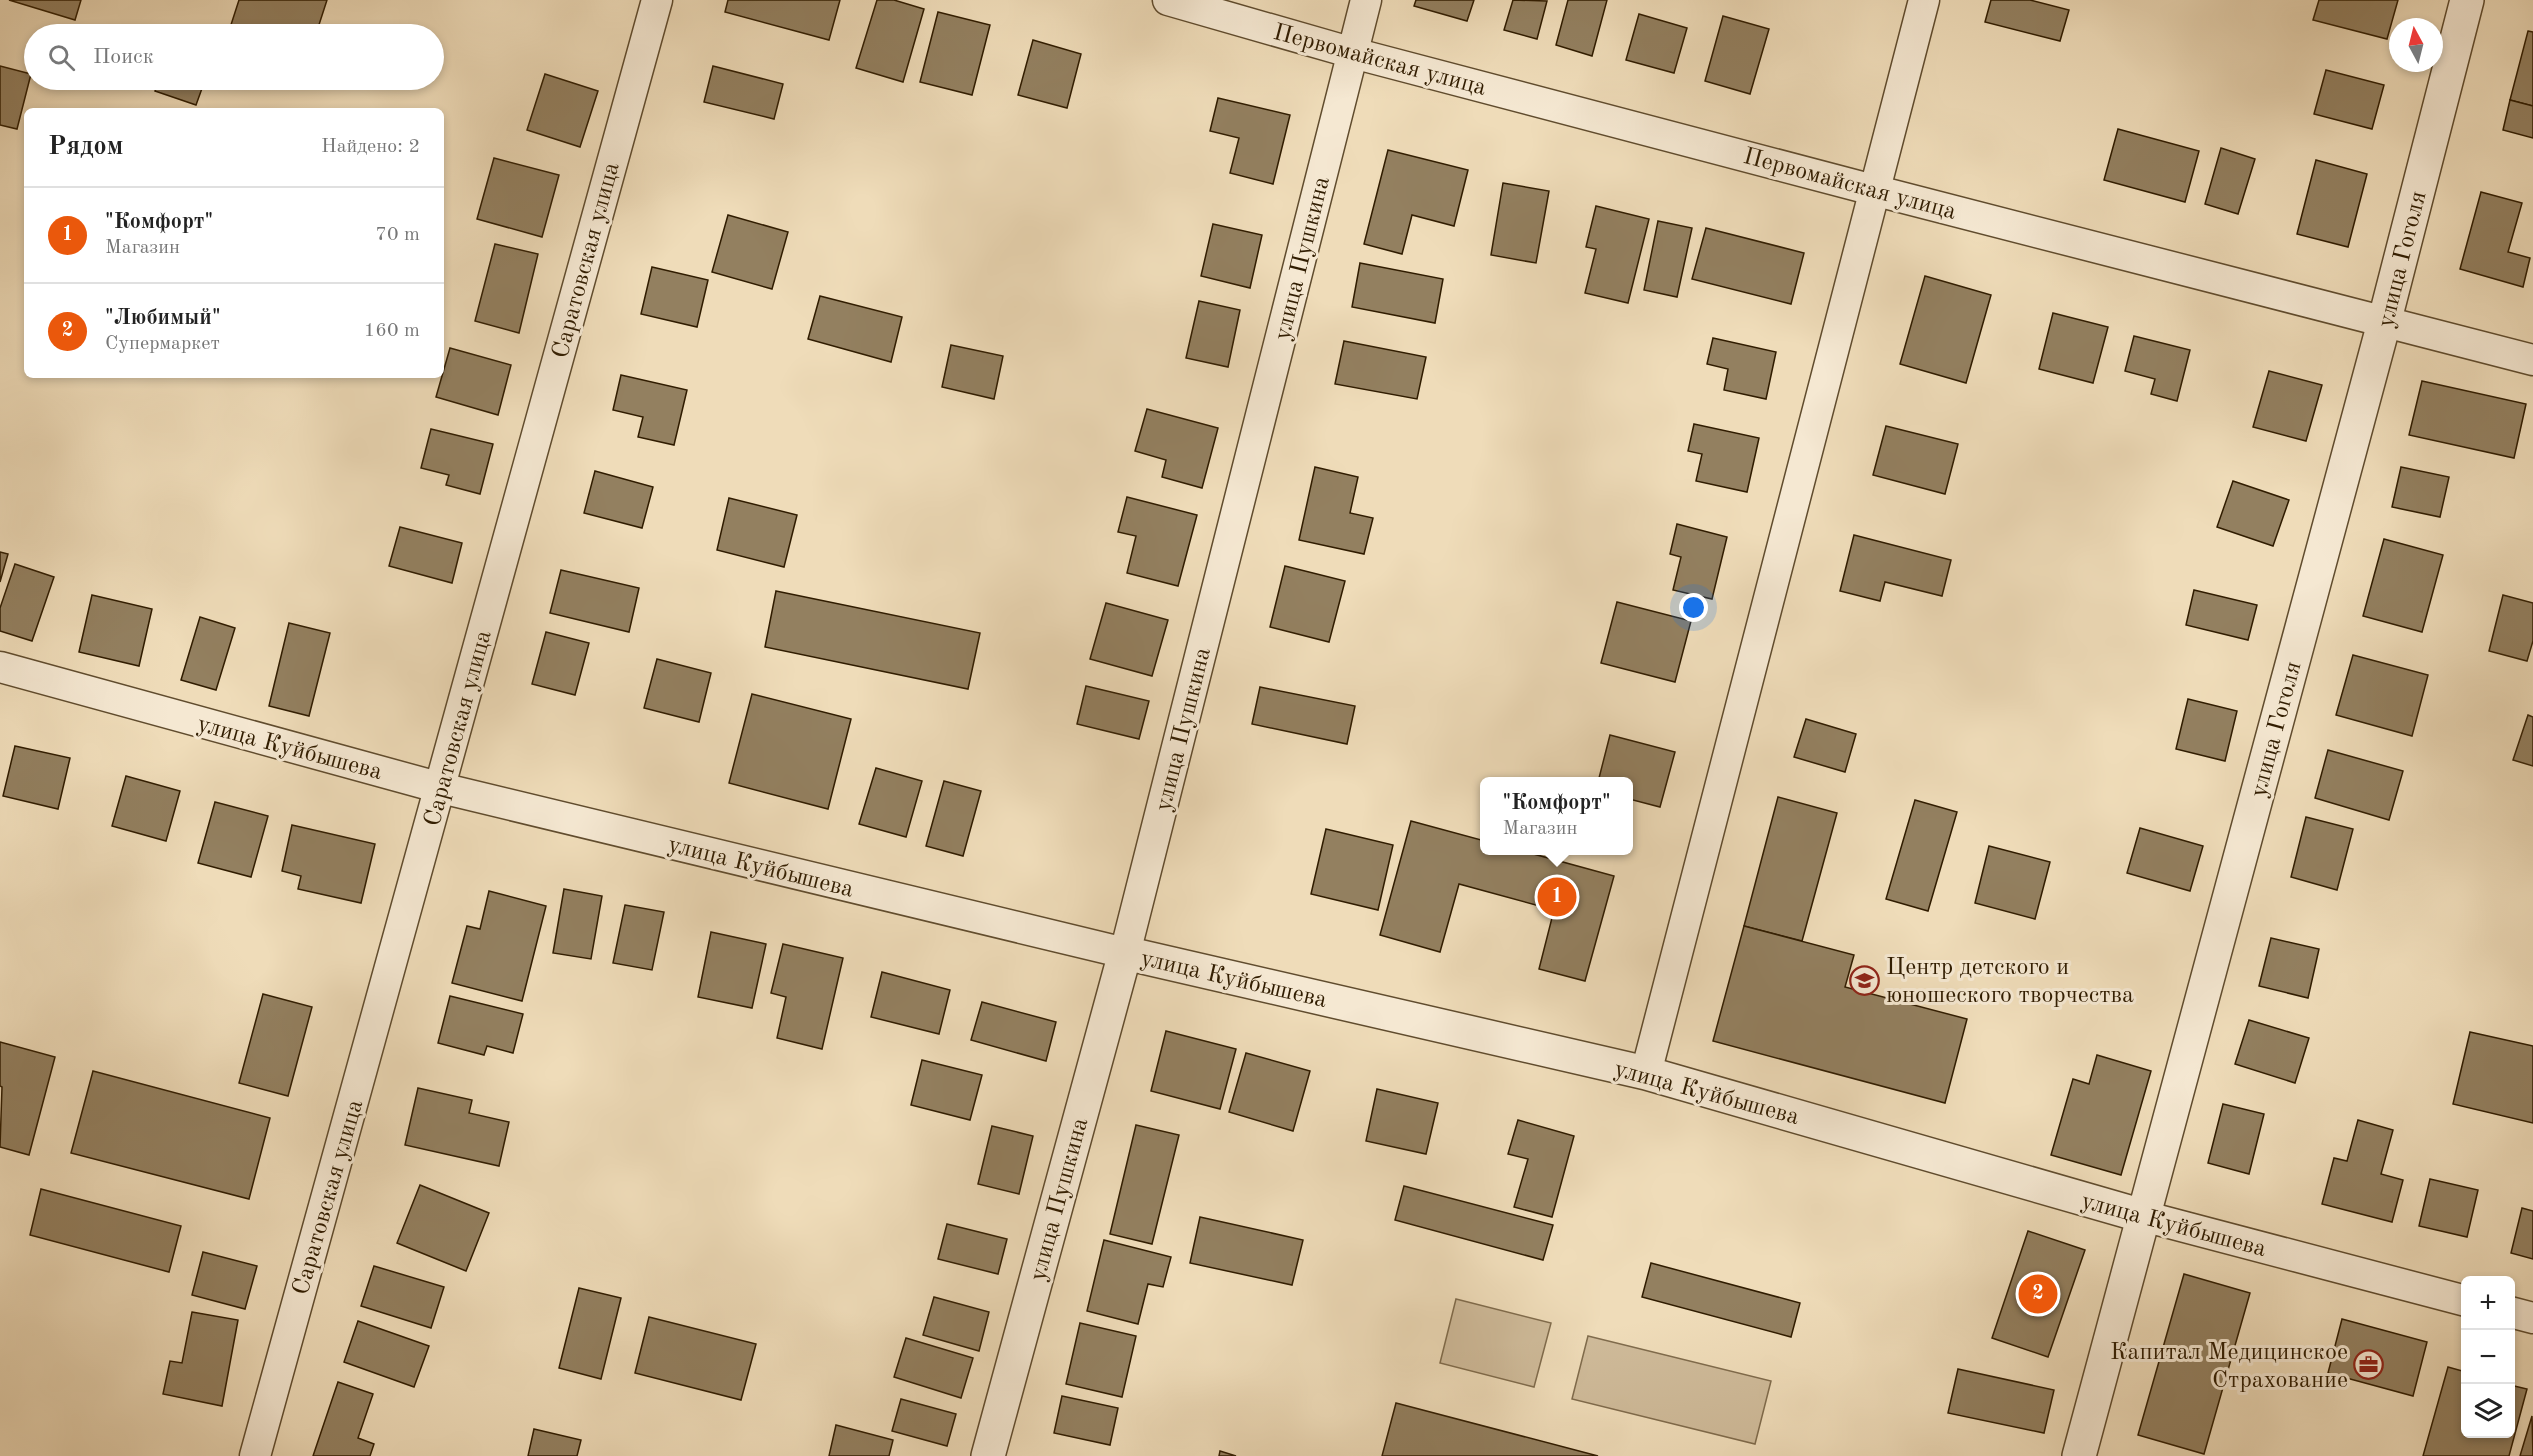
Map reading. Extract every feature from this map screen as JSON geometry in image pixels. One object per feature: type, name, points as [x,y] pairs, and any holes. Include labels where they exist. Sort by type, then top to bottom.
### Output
[{"type":"street","name":"Саратовская улица","points":[[255,1456],[657,0]]},
{"type":"street","name":"Первомайская улица","points":[[1168,0],[1353,52],[1877,191],[2533,360]]},
{"type":"street","name":"улица Пушкина","points":[[988,1456],[1125,953],[1366,0]]},
{"type":"street","points":[[1646,1073],[1877,191],[1924,0]]},
{"type":"street","name":"улица Гоголя","points":[[2079,1456],[2384,323],[2467,0]]},
{"type":"street","name":"улица Куйбышева","points":[[0,667],[441,788],[1125,953],[1646,1073],[2144,1216],[2461,1300]]},
{"type":"street","points":[[2515,1313],[2533,1318]]},
{"type":"shaded area","points":[[1456,1299],[1551,1323],[1534,1387],[1440,1363]]},
{"type":"shaded area","points":[[1588,1336],[1771,1381],[1755,1444],[1572,1399]]},
{"type":"building","points":[[9,0],[81,0],[75,20]]},
{"type":"building","points":[[239,0],[327,0],[319,24],[231,24]]},
{"type":"building","points":[[728,0],[840,0],[829,40],[725,12]]},
{"type":"building","points":[[877,0],[894,0],[924,9],[903,82],[856,68]]},
{"type":"building","points":[[1416,0],[1474,0],[1467,21],[1414,6]]},
{"type":"building","points":[[1513,0],[1547,1],[1537,39],[1504,30]]},
{"type":"building","points":[[1568,0],[1607,0],[1592,56],[1556,45]]},
{"type":"building","points":[[1991,0],[2030,0],[2069,10],[2060,41],[1985,22]]},
{"type":"building","points":[[2319,0],[2398,0],[2393,18],[2389,18],[2387,39],[2313,20]]},
{"type":"building","points":[[938,12],[990,25],[972,95],[920,82]]},
{"type":"building","points":[[1639,14],[1687,28],[1674,73],[1626,60]]},
{"type":"building","points":[[1723,16],[1769,29],[1750,94],[1705,81]]},
{"type":"building","points":[[2528,31],[2533,32],[2533,106],[2510,100]]},
{"type":"building","points":[[1033,40],[1081,54],[1067,108],[1018,95]]},
{"type":"building","points":[[0,66],[24,72],[24,90],[27,90],[17,129],[0,125]]},
{"type":"building","points":[[713,66],[783,84],[774,119],[704,102]]},
{"type":"building","points":[[2326,70],[2384,85],[2372,129],[2314,114]]},
{"type":"building","points":[[545,74],[598,91],[580,147],[527,130]]},
{"type":"building","points":[[155,90],[201,90],[196,105]]},
{"type":"building","points":[[1218,98],[1290,115],[1273,184],[1230,173],[1239,138],[1210,131]]},
{"type":"building","points":[[2510,100],[2533,106],[2533,138],[2503,130]]},
{"type":"building","points":[[2118,129],[2199,151],[2185,202],[2104,180]]},
{"type":"building","points":[[2221,148],[2255,159],[2238,214],[2205,204]]},
{"type":"building","points":[[1388,150],[1468,170],[1454,226],[1412,215],[1402,254],[1364,244]]},
{"type":"building","points":[[494,158],[559,175],[542,237],[477,219]]},
{"type":"building","points":[[2316,160],[2367,174],[2348,247],[2297,234]]},
{"type":"building","points":[[1503,183],[1549,191],[1536,263],[1491,255]]},
{"type":"building","points":[[2481,192],[2522,203],[2508,252],[2530,258],[2523,287],[2460,269]]},
{"type":"building","points":[[1596,206],[1649,219],[1628,303],[1585,293],[1596,249],[1586,247]]},
{"type":"building","points":[[728,215],[788,232],[772,289],[712,272]]},
{"type":"building","points":[[1658,221],[1692,228],[1677,297],[1644,290]]},
{"type":"building","points":[[1213,224],[1262,235],[1250,288],[1201,276]]},
{"type":"building","points":[[1706,228],[1804,253],[1791,304],[1692,279]]},
{"type":"building","points":[[495,244],[538,254],[519,333],[475,321]]},
{"type":"building","points":[[1360,263],[1443,279],[1435,323],[1352,307]]},
{"type":"building","points":[[652,267],[708,280],[697,327],[641,314]]},
{"type":"building","points":[[1925,276],[1991,295],[1966,383],[1900,364]]},
{"type":"building","points":[[820,296],[902,317],[891,362],[808,339]]},
{"type":"building","points":[[1199,301],[1240,310],[1228,367],[1186,358]]},
{"type":"building","points":[[2053,313],[2108,327],[2093,383],[2039,369]]},
{"type":"building","points":[[2134,336],[2190,350],[2177,401],[2151,394],[2155,379],[2125,371]]},
{"type":"building","points":[[1713,338],[1776,352],[1766,399],[1724,390],[1728,369],[1707,364]]},
{"type":"building","points":[[1344,341],[1426,357],[1417,399],[1335,384]]},
{"type":"building","points":[[951,345],[1003,356],[994,399],[942,387]]},
{"type":"building","points":[[450,348],[511,365],[498,415],[436,397],[441,378],[444,378]]},
{"type":"building","points":[[2269,371],[2322,385],[2306,441],[2253,427]]},
{"type":"building","points":[[621,375],[687,390],[674,445],[638,437],[643,417],[613,410]]},
{"type":"building","points":[[2422,381],[2526,404],[2514,458],[2409,435]]},
{"type":"building","points":[[1147,409],[1218,428],[1202,488],[1162,477],[1166,460],[1135,451]]},
{"type":"building","points":[[1694,424],[1759,438],[1747,492],[1696,481],[1702,454],[1688,451]]},
{"type":"building","points":[[1886,426],[1958,444],[1945,494],[1873,475]]},
{"type":"building","points":[[431,429],[493,444],[480,494],[446,485],[449,475],[421,468]]},
{"type":"building","points":[[1315,467],[1358,477],[1350,513],[1373,518],[1364,554],[1299,540]]},
{"type":"building","points":[[2401,467],[2449,477],[2440,517],[2392,507]]},
{"type":"building","points":[[595,471],[653,487],[642,528],[584,513]]},
{"type":"building","points":[[2233,481],[2289,500],[2273,546],[2217,527]]},
{"type":"building","points":[[1127,497],[1197,515],[1178,586],[1127,573],[1136,536],[1118,532]]},
{"type":"building","points":[[729,498],[797,515],[784,567],[717,550]]},
{"type":"building","points":[[1677,524],[1727,537],[1712,599],[1673,590],[1681,557],[1670,554]]},
{"type":"building","points":[[400,527],[462,543],[452,583],[389,566]]},
{"type":"building","points":[[1854,535],[1951,560],[1942,596],[1885,582],[1880,601],[1840,591]]},
{"type":"building","points":[[2384,539],[2443,555],[2422,632],[2363,616]]},
{"type":"building","points":[[0,552],[8,554],[0,582]]},
{"type":"building","points":[[15,564],[54,577],[32,641],[0,631],[0,608]]},
{"type":"building","points":[[1285,566],[1345,581],[1329,642],[1270,627]]},
{"type":"building","points":[[561,570],[639,588],[629,632],[550,613]]},
{"type":"building","points":[[2194,590],[2257,605],[2248,640],[2186,625]]},
{"type":"building","points":[[776,591],[980,633],[968,689],[765,647]]},
{"type":"building","points":[[92,595],[152,609],[139,666],[79,652]]},
{"type":"building","points":[[2503,595],[2533,603],[2533,641],[2527,661],[2489,651]]},
{"type":"building","points":[[1617,602],[1691,621],[1675,682],[1601,663]]},
{"type":"building","points":[[1106,603],[1168,620],[1152,676],[1090,659]]},
{"type":"building","points":[[200,617],[235,628],[216,690],[181,680]]},
{"type":"building","points":[[289,623],[330,633],[309,716],[269,706]]},
{"type":"building","points":[[546,632],[589,643],[575,695],[532,684]]},
{"type":"building","points":[[2353,655],[2428,675],[2412,736],[2336,715]]},
{"type":"building","points":[[657,659],[711,673],[699,722],[644,708]]},
{"type":"building","points":[[1086,686],[1149,701],[1139,739],[1077,724]]},
{"type":"building","points":[[1260,687],[1355,706],[1347,744],[1252,724]]},
{"type":"building","points":[[752,694],[851,719],[828,809],[729,783]]},
{"type":"building","points":[[2188,699],[2237,711],[2225,761],[2176,749]]},
{"type":"building","points":[[2528,715],[2533,717],[2533,766],[2513,760]]},
{"type":"building","points":[[1806,719],[1856,734],[1845,772],[1794,757]]},
{"type":"building","points":[[1610,735],[1675,752],[1660,807],[1633,800],[1633,777],[1599,777]]},
{"type":"building","points":[[15,746],[70,758],[58,809],[3,796]]},
{"type":"building","points":[[2328,750],[2403,771],[2389,820],[2315,798]]},
{"type":"building","points":[[876,768],[922,781],[906,837],[859,824]]},
{"type":"building","points":[[126,776],[180,791],[166,841],[112,826]]},
{"type":"building","points":[[944,781],[981,791],[963,856],[926,846]]},
{"type":"building","points":[[1778,797],[1837,813],[1802,941],[1744,926]]},
{"type":"building","points":[[1915,800],[1957,812],[1928,911],[1886,899]]},
{"type":"building","points":[[215,802],[268,816],[251,877],[198,863]]},
{"type":"building","points":[[2306,817],[2353,829],[2337,890],[2291,877]]},
{"type":"building","points":[[1411,821],[1480,840],[1480,855],[1537,855],[1614,876],[1585,981],[1539,969],[1554,910],[1459,884],[1440,952],[1380,935]]},
{"type":"building","points":[[292,825],[375,844],[361,903],[298,889],[301,876],[282,871]]},
{"type":"building","points":[[2140,828],[2203,846],[2190,891],[2127,873]]},
{"type":"building","points":[[1326,829],[1393,845],[1378,910],[1311,894]]},
{"type":"building","points":[[1989,846],[2050,862],[2035,919],[1975,903]]},
{"type":"building","points":[[564,889],[602,896],[591,959],[553,953]]},
{"type":"building","points":[[489,891],[546,906],[522,1001],[452,983],[467,926],[480,929]]},
{"type":"building","points":[[625,905],[664,912],[652,970],[613,963]]},
{"type":"building","points":[[1744,926],[1854,955],[1845,987],[1967,1019],[1945,1103],[1713,1041]]},
{"type":"building","points":[[711,932],[766,944],[752,1008],[698,997]]},
{"type":"building","points":[[2271,938],[2319,949],[2308,998],[2259,986]]},
{"type":"building","points":[[783,944],[843,958],[822,1049],[777,1038],[786,997],[771,993]]},
{"type":"building","points":[[882,972],[950,990],[939,1034],[871,1017]]},
{"type":"building","points":[[263,994],[312,1007],[288,1096],[239,1083]]},
{"type":"building","points":[[450,996],[523,1014],[513,1053],[487,1046],[484,1055],[438,1043]]},
{"type":"building","points":[[982,1002],[1056,1022],[1046,1061],[971,1040]]},
{"type":"building","points":[[2249,1020],[2309,1038],[2295,1083],[2235,1064]]},
{"type":"building","points":[[1166,1031],[1236,1049],[1220,1109],[1151,1091]]},
{"type":"building","points":[[2470,1032],[2533,1046],[2533,1123],[2453,1104]]},
{"type":"building","points":[[0,1042],[55,1057],[29,1155],[0,1147],[2,1087],[0,1086]]},
{"type":"building","points":[[1246,1053],[1310,1071],[1293,1131],[1229,1112]]},
{"type":"building","points":[[2097,1055],[2151,1071],[2121,1175],[2051,1155],[2073,1079],[2089,1084]]},
{"type":"building","points":[[922,1060],[982,1075],[970,1120],[911,1105]]},
{"type":"building","points":[[93,1071],[270,1118],[249,1199],[71,1153]]},
{"type":"building","points":[[418,1088],[472,1100],[469,1113],[509,1122],[499,1166],[405,1145]]},
{"type":"building","points":[[1377,1089],[1438,1103],[1426,1154],[1366,1141]]},
{"type":"building","points":[[2223,1104],[2264,1114],[2249,1174],[2208,1163]]},
{"type":"building","points":[[1518,1120],[1574,1136],[1552,1217],[1514,1207],[1528,1159],[1508,1154]]},
{"type":"building","points":[[2358,1120],[2393,1130],[2381,1174],[2403,1180],[2392,1222],[2322,1204],[2334,1158],[2347,1161]]},
{"type":"building","points":[[1136,1125],[1179,1135],[1152,1244],[1110,1234]]},
{"type":"building","points":[[992,1126],[1033,1136],[1019,1194],[978,1184]]},
{"type":"building","points":[[2430,1179],[2478,1190],[2467,1237],[2419,1226]]},
{"type":"building","points":[[420,1185],[489,1213],[466,1271],[397,1243]]},
{"type":"building","points":[[1404,1186],[1553,1225],[1543,1260],[1395,1220]]},
{"type":"building","points":[[41,1189],[181,1226],[169,1272],[30,1235]]},
{"type":"building","points":[[2522,1208],[2533,1211],[2533,1259],[2511,1253]]},
{"type":"building","points":[[1200,1217],[1303,1240],[1292,1285],[1190,1263]]},
{"type":"building","points":[[947,1224],[1007,1239],[998,1274],[938,1259]]},
{"type":"building","points":[[2028,1231],[2085,1250],[2048,1357],[1992,1338]]},
{"type":"building","points":[[1104,1240],[1171,1257],[1163,1287],[1148,1284],[1138,1324],[1087,1311]]},
{"type":"building","points":[[203,1252],[257,1266],[245,1309],[192,1295]]},
{"type":"building","points":[[1651,1263],[1800,1303],[1791,1337],[1642,1297]]},
{"type":"building","points":[[374,1266],[444,1287],[431,1328],[361,1306]]},
{"type":"building","points":[[2184,1274],[2250,1293],[2204,1454],[2138,1435]]},
{"type":"building","points":[[579,1288],[621,1298],[601,1379],[559,1368]]},
{"type":"building","points":[[934,1297],[989,1312],[979,1351],[923,1335]]},
{"type":"building","points":[[192,1312],[238,1320],[222,1406],[163,1394],[170,1361],[182,1363]]},
{"type":"building","points":[[649,1317],[756,1344],[741,1400],[635,1373]]},
{"type":"building","points":[[2342,1319],[2427,1342],[2413,1396],[2328,1373]]},
{"type":"building","points":[[358,1321],[429,1346],[414,1387],[344,1362]]},
{"type":"building","points":[[1080,1323],[1136,1336],[1122,1397],[1066,1384]]},
{"type":"building","points":[[906,1338],[973,1358],[961,1398],[894,1377]]},
{"type":"building","points":[[2448,1367],[2461,1371],[2461,1438],[2514,1438],[2509,1456],[2423,1456]]},
{"type":"building","points":[[1958,1369],[2054,1390],[2044,1433],[1948,1413]]},
{"type":"building","points":[[338,1382],[373,1394],[358,1438],[374,1444],[370,1456],[313,1456]]},
{"type":"building","points":[[2515,1386],[2527,1389],[2515,1434]]},
{"type":"building","points":[[1062,1396],[1118,1408],[1110,1445],[1054,1433]]},
{"type":"building","points":[[901,1399],[956,1414],[947,1446],[892,1431]]},
{"type":"building","points":[[1396,1403],[1598,1456],[1382,1456]]},
{"type":"building","points":[[2532,1416],[2533,1456],[2520,1456]]},
{"type":"building","points":[[836,1425],[893,1440],[889,1456],[829,1456]]},
{"type":"building","points":[[534,1429],[581,1440],[577,1456],[528,1456]]},
{"type":"building","points":[[1220,1451],[1236,1456],[1219,1456]]},
{"type":"place","name":"\"Комфорт\"","points":[[1557,897]]},
{"type":"place","name":"Центр детского и юношеского творчества","points":[[1865,980]]},
{"type":"place","name":"\"Любимый\"","points":[[2038,1294]]},
{"type":"place","name":"Капитал Медицинское Страхование","points":[[2369,1365]]}]
